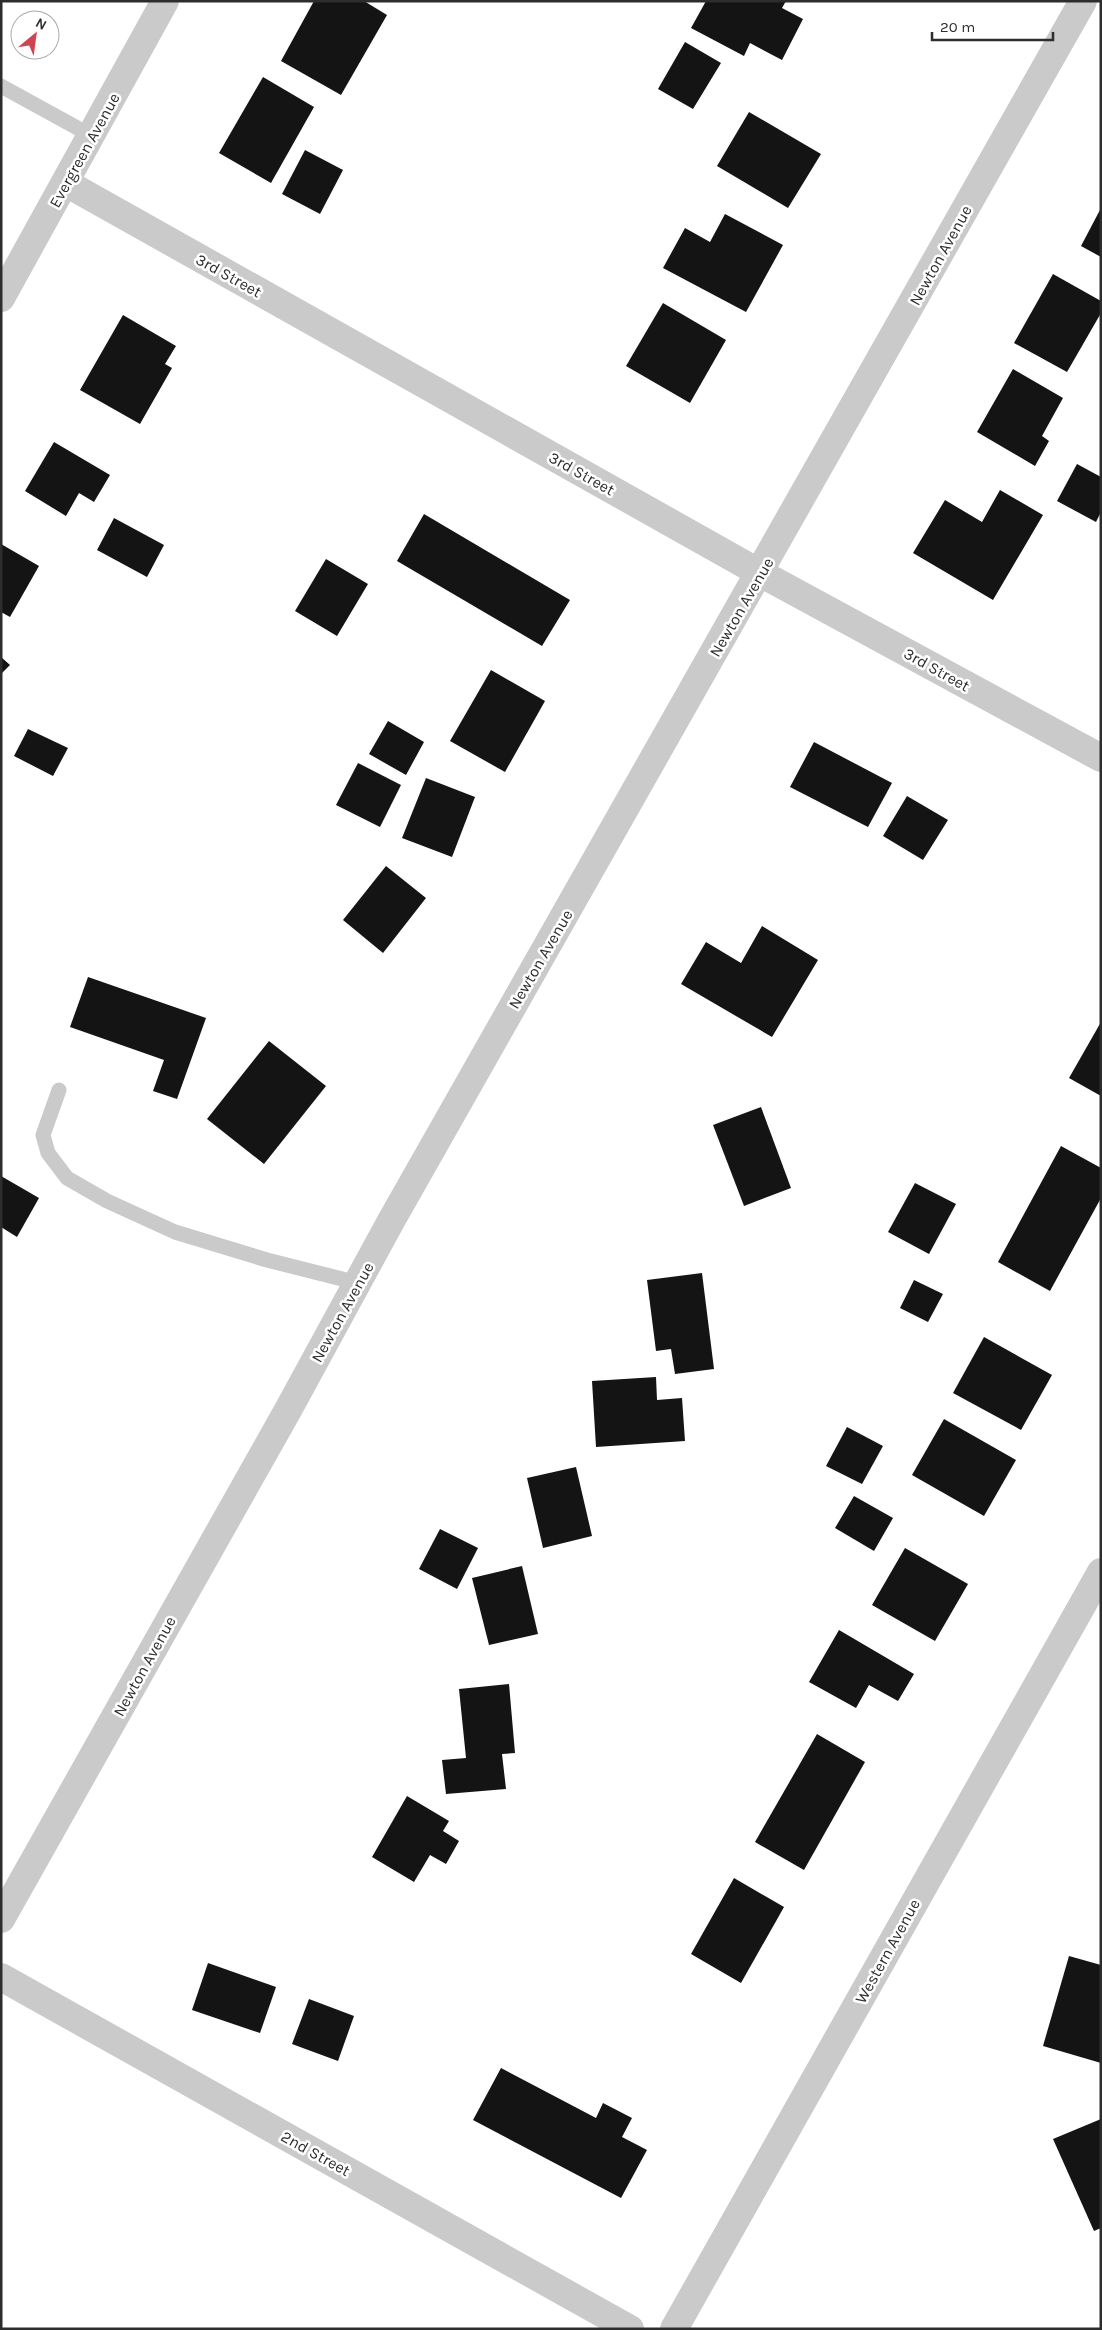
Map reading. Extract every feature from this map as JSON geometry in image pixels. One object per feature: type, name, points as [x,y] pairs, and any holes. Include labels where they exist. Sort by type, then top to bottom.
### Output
[{"type":"street","name":"Evergreen Avenue","points":[[1,298],[165,1]]},
{"type":"street","name":"Newton Avenue","points":[[1,1919],[358,1283],[1083,1]]},
{"type":"street","name":"3rd Street","points":[[66,183],[760,573],[1101,758]]},
{"type":"street","name":"Western Avenue","points":[[674,2329],[1101,1572]]},
{"type":"street","name":"2nd Street","points":[[1,1977],[630,2329]]},
{"type":"lane","points":[[1,86],[92,136]]},
{"type":"lane","points":[[59,1090],[43,1135],[48,1153],[67,1178],[107,1201],[175,1232],[267,1260],[358,1283]]},
{"type":"building","points":[[314,1],[364,1],[387,15],[341,95],[281,61]]},
{"type":"building","points":[[706,1],[786,1],[782,8],[803,19],[782,60],[750,43],[744,56],[691,28]]},
{"type":"building","points":[[685,42],[721,63],[693,109],[658,89]]},
{"type":"building","points":[[263,77],[314,107],[271,183],[219,153]]},
{"type":"building","points":[[749,112],[821,154],[788,208],[717,166]]},
{"type":"building","points":[[305,150],[343,170],[320,214],[282,194]]},
{"type":"building","points":[[1101,208],[1101,257],[1081,246]]},
{"type":"building","points":[[725,214],[783,245],[746,312],[663,268],[685,228],[710,242]]},
{"type":"building","points":[[1053,274],[1101,301],[1101,313],[1067,372],[1014,343]]},
{"type":"building","points":[[663,303],[726,340],[690,403],[626,366]]},
{"type":"building","points":[[123,315],[176,346],[165,364],[172,368],[140,424],[80,390]]},
{"type":"building","points":[[1013,369],[1063,398],[1042,436],[1049,441],[1035,466],[977,432]]},
{"type":"building","points":[[54,442],[110,475],[94,502],[79,493],[66,516],[25,491]]},
{"type":"building","points":[[1077,464],[1101,477],[1101,512],[1096,522],[1057,501]]},
{"type":"building","points":[[1000,490],[1043,515],[993,600],[913,553],[945,500],[982,522]]},
{"type":"building","points":[[424,514],[570,600],[542,646],[397,561]]},
{"type":"building","points":[[114,518],[164,545],[147,577],[97,550]]},
{"type":"building","points":[[1,544],[39,566],[10,617],[1,612]]},
{"type":"building","points":[[326,559],[368,584],[337,636],[295,611]]},
{"type":"building","points":[[1,657],[10,665],[1,674]]},
{"type":"building","points":[[491,670],[545,701],[505,772],[450,741]]},
{"type":"building","points":[[388,721],[424,742],[406,775],[369,754]]},
{"type":"building","points":[[28,729],[68,748],[53,776],[14,756]]},
{"type":"building","points":[[814,742],[892,783],[868,827],[790,787]]},
{"type":"building","points":[[358,763],[401,785],[380,827],[336,805]]},
{"type":"building","points":[[426,778],[475,797],[452,857],[402,838]]},
{"type":"building","points":[[907,796],[948,820],[923,860],[883,836]]},
{"type":"building","points":[[386,866],[426,898],[383,953],[343,920]]},
{"type":"building","points":[[762,926],[818,960],[772,1037],[681,984],[706,942],[741,963]]},
{"type":"building","points":[[88,977],[206,1018],[177,1099],[153,1091],[164,1060],[70,1027]]},
{"type":"building","points":[[1101,1022],[1101,1096],[1069,1078]]},
{"type":"building","points":[[269,1041],[326,1086],[264,1164],[207,1119]]},
{"type":"building","points":[[761,1107],[791,1188],[744,1206],[713,1125]]},
{"type":"building","points":[[1061,1146],[1101,1168],[1101,1198],[1050,1291],[998,1262]]},
{"type":"building","points":[[1,1176],[39,1198],[17,1237],[1,1227]]},
{"type":"building","points":[[915,1183],[956,1204],[929,1254],[888,1232]]},
{"type":"building","points":[[702,1273],[714,1369],[675,1374],[671,1349],[656,1351],[647,1280]]},
{"type":"building","points":[[914,1280],[943,1294],[928,1322],[900,1308]]},
{"type":"building","points":[[984,1337],[1052,1375],[1021,1430],[953,1393]]},
{"type":"building","points":[[656,1377],[657,1400],[682,1398],[685,1441],[596,1447],[592,1381]]},
{"type":"building","points":[[944,1419],[1016,1460],[984,1516],[912,1475]]},
{"type":"building","points":[[847,1427],[883,1446],[862,1484],[826,1466]]},
{"type":"building","points":[[576,1467],[592,1536],[543,1548],[527,1478]]},
{"type":"building","points":[[854,1496],[893,1518],[874,1551],[835,1528]]},
{"type":"building","points":[[440,1529],[478,1548],[457,1589],[419,1569]]},
{"type":"building","points":[[905,1548],[968,1584],[935,1641],[872,1605]]},
{"type":"building","points":[[522,1566],[538,1634],[489,1645],[472,1578]]},
{"type":"building","points":[[839,1630],[914,1674],[898,1701],[869,1685],[856,1708],[809,1682]]},
{"type":"building","points":[[509,1684],[515,1753],[502,1754],[506,1789],[446,1794],[442,1760],[466,1758],[459,1689]]},
{"type":"building","points":[[817,1734],[865,1762],[804,1870],[755,1842]]},
{"type":"building","points":[[407,1796],[449,1821],[443,1831],[459,1841],[446,1864],[430,1855],[414,1882],[372,1857]]},
{"type":"building","points":[[734,1878],[784,1907],[741,1983],[691,1954]]},
{"type":"building","points":[[1069,1956],[1101,1965],[1101,2063],[1043,2046]]},
{"type":"building","points":[[208,1963],[276,1987],[260,2033],[192,2010]]},
{"type":"building","points":[[309,1999],[354,2016],[338,2061],[292,2044]]},
{"type":"building","points":[[501,2068],[596,2118],[603,2103],[632,2118],[622,2137],[647,2150],[621,2198],[473,2120]]},
{"type":"building","points":[[1101,2119],[1101,2228],[1094,2231],[1053,2139]]}]
